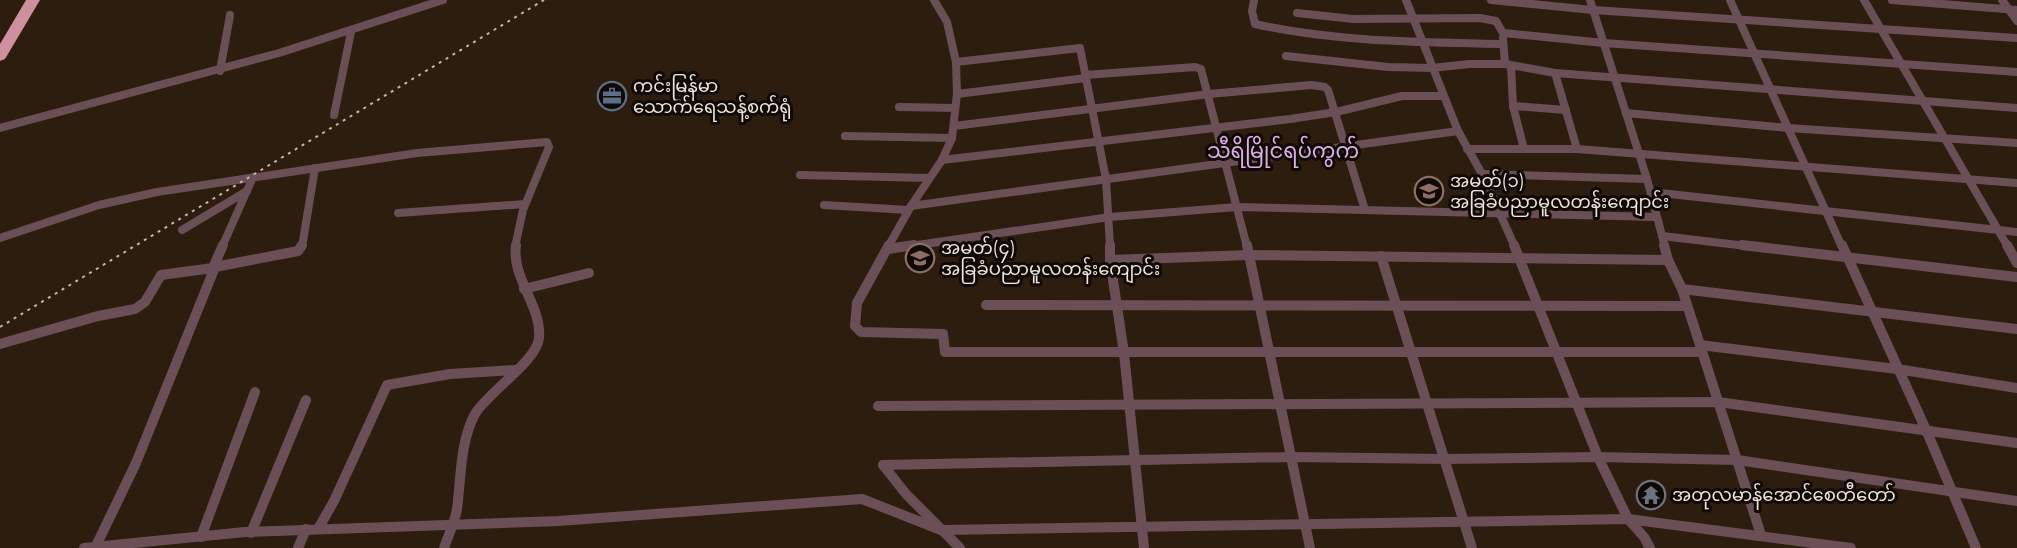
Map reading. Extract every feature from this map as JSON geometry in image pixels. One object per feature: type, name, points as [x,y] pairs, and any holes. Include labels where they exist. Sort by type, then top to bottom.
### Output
[{"type":"highway","points":[[0,56],[33,0]]},
{"type":"street","points":[[0,128],[220,71],[351,32],[443,0]]},
{"type":"street","points":[[934,0],[947,22],[956,62],[957,94],[952,138],[942,160],[910,208],[857,303],[855,326],[861,333],[944,334],[945,352],[1410,354],[1701,349],[1897,369],[2017,388]]},
{"type":"street","points":[[1254,0],[1253,20],[1258,25],[1334,36],[1422,42],[1503,44]]},
{"type":"street","points":[[1406,0],[1458,130],[1482,174],[1520,258],[1598,457],[1628,519],[1644,537],[1650,548]]},
{"type":"street","points":[[1491,0],[1592,5],[1739,20],[2017,38]]},
{"type":"street","points":[[1730,0],[1848,258],[1870,312],[1927,432],[1976,548]]},
{"type":"street","points":[[1864,0],[1921,99],[1980,192],[2017,263]]},
{"type":"street","points":[[1892,0],[2013,10]]},
{"type":"street","points":[[2002,0],[2013,10],[2017,21]]},
{"type":"street","points":[[1592,5],[1651,192],[1668,260],[1682,289],[1761,535]]},
{"type":"street","points":[[1297,13],[1353,19],[1480,18],[1496,21],[1503,33],[1513,106],[1524,149]]},
{"type":"street","points":[[220,71],[230,15]]},
{"type":"street","points":[[334,115],[351,32]]},
{"type":"street","points":[[1503,33],[1604,43],[2017,72]]},
{"type":"street","points":[[956,62],[1080,48],[1106,179],[1110,217],[1110,260],[1124,353],[1144,548]]},
{"type":"street","points":[[1286,56],[1388,67],[1508,65],[1555,73],[2017,108]]},
{"type":"street","points":[[957,94],[1085,76],[1195,67],[1203,73],[1249,255],[1310,548]]},
{"type":"street","points":[[1555,73],[1577,149]]},
{"type":"street","points":[[954,126],[1209,94],[1311,84],[1325,87],[1328,90],[1365,210]]},
{"type":"street","points":[[942,160],[1336,112],[1402,96],[1443,96]]},
{"type":"street","points":[[1513,106],[1566,110]]},
{"type":"street","points":[[899,107],[955,108]]},
{"type":"street","points":[[1626,113],[1788,128],[2017,143]]},
{"type":"street","points":[[824,205],[910,208],[1458,130]]},
{"type":"street","points":[[845,136],[952,138]]},
{"type":"street","points":[[0,238],[107,203],[157,192],[461,148],[547,142],[549,147],[518,226],[515,249],[524,288],[537,319],[539,339],[533,352],[475,414],[467,438],[458,490],[458,511],[444,548]]},
{"type":"street","points":[[1467,149],[1577,149],[2017,183]]},
{"type":"street","points":[[0,344],[98,316],[135,309],[146,302],[161,275],[298,251],[302,248],[315,168]]},
{"type":"street","points":[[1482,174],[1647,179]]},
{"type":"street","points":[[800,175],[929,178]]},
{"type":"street","points":[[90,547],[136,463],[253,177]]},
{"type":"street","points":[[182,230],[247,191]]},
{"type":"street","points":[[1651,192],[2017,232]]},
{"type":"street","points":[[398,213],[525,204]]},
{"type":"street","points":[[888,249],[1110,217],[1237,207],[1656,217]]},
{"type":"street","points":[[1662,236],[2017,277]]},
{"type":"street","points":[[1110,260],[1249,255],[1668,260]]},
{"type":"street","points":[[1381,256],[1472,548]]},
{"type":"street","points":[[524,288],[589,273]]},
{"type":"street","points":[[1682,289],[2017,329]]},
{"type":"street","points":[[986,305],[1687,306]]},
{"type":"street","points":[[318,530],[334,501],[387,385],[450,374],[515,370]]},
{"type":"street","points":[[201,537],[255,392]]},
{"type":"street","points":[[251,533],[306,400]]},
{"type":"street","points":[[878,406],[1718,402],[2017,443]]},
{"type":"street","points":[[960,548],[906,494],[883,465],[1291,458],[1598,457],[1737,460],[2017,501]]},
{"type":"street","points":[[90,547],[139,545],[201,537],[306,529],[549,521],[862,499],[941,530],[1304,522],[1628,519],[1851,548]]},
{"type":"street","points":[[298,548],[306,529]]},
{"type":"railway","points":[[0,327],[544,0]]},
{"type":"place","name":"ကင်းမြန်မာ သောက်ရေသန့်စက်ရုံ","points":[[612,96]]},
{"type":"place","name":"အမှတ်(၁) အခြခံပညာမူလတန်းကျောင်း","points":[[1429,191]]},
{"type":"place","name":"အမှတ်(၄) အခြခံပညာမူလတန်းကျောင်း","points":[[920,258]]},
{"type":"place","name":"အတုလမာန်အောင်စေတီတော်","points":[[1651,495]]},
{"type":"district","name":"သီရိမြိုင်ရပ်ကွက်","points":[[1283,150]]}]
